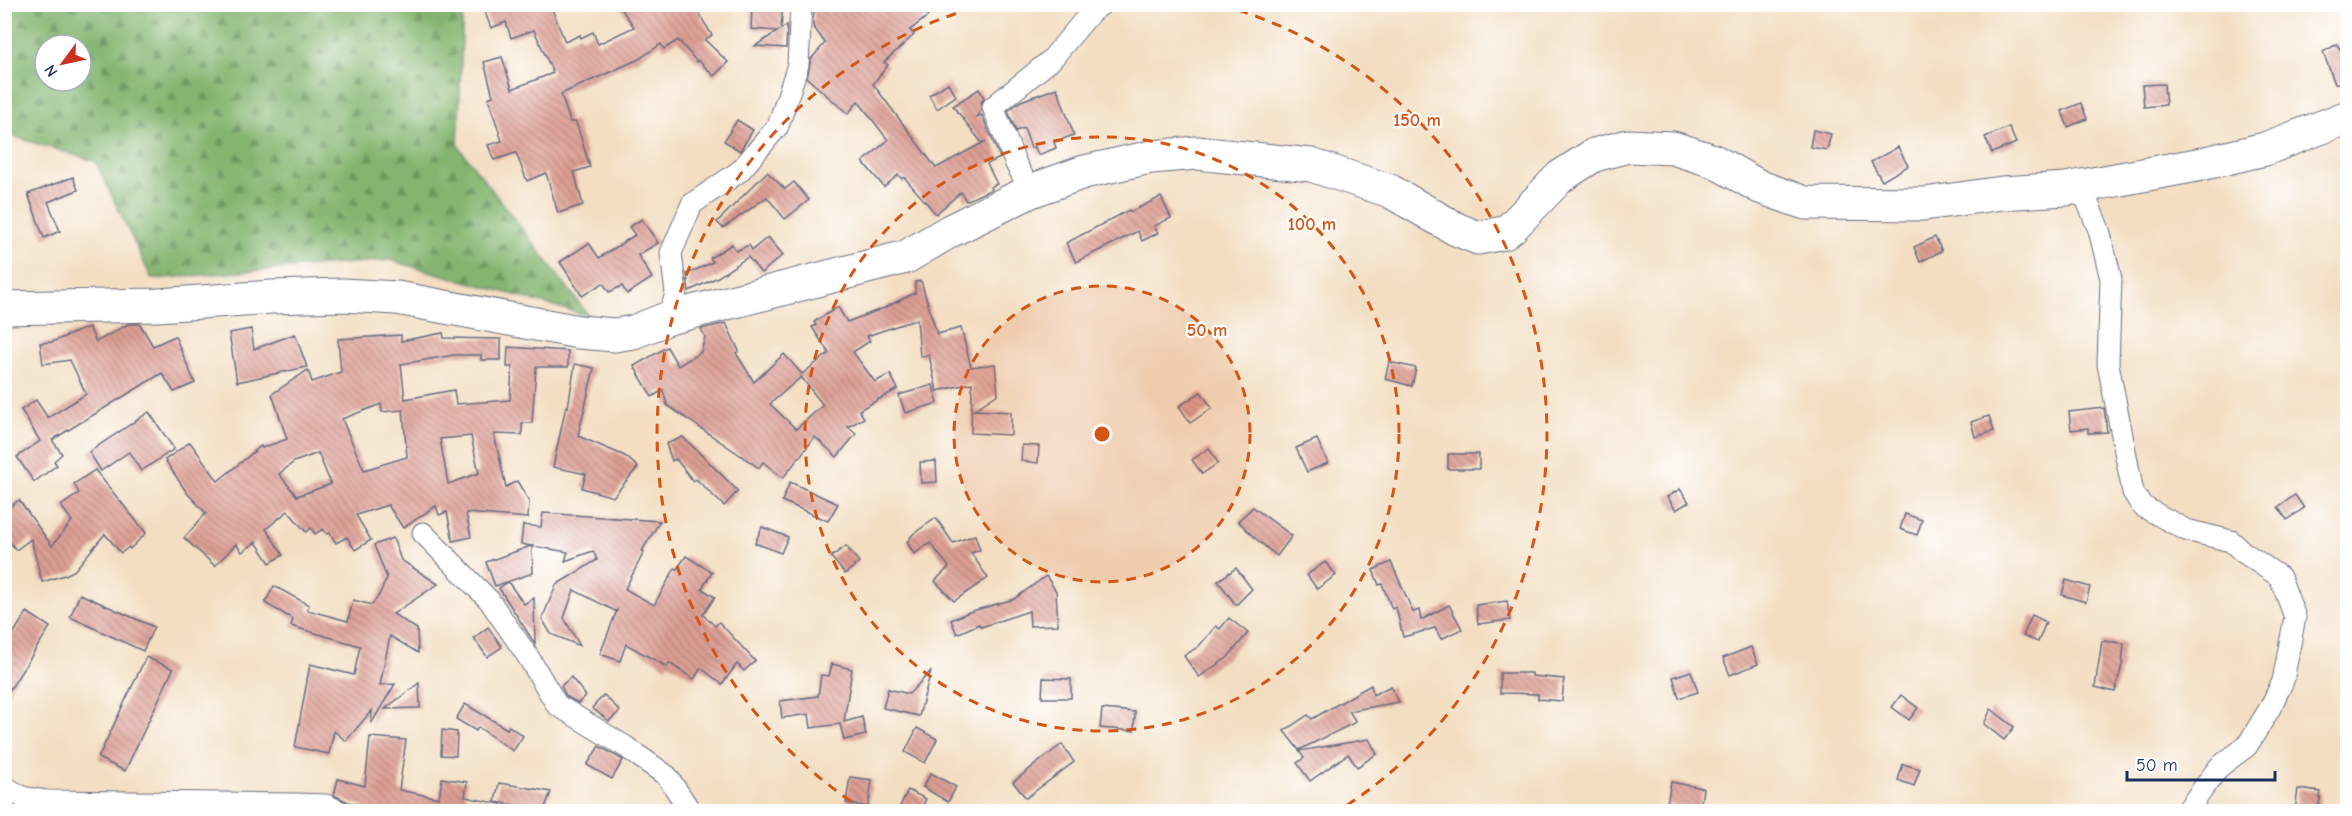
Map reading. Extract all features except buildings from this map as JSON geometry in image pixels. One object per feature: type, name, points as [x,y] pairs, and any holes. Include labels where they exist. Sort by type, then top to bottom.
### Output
[{"type":"main road","points":[[4,308],[158,305],[272,297],[342,295],[397,298],[579,332],[615,335],[633,332],[669,318],[906,257],[950,231],[1031,190],[1095,170],[1152,157],[1197,153],[1311,165],[1390,191],[1456,229],[1478,238],[1504,233],[1560,177],[1594,155],[1628,146],[1673,148],[1714,161],[1760,187],[1805,203],[1924,204],[2002,193],[2066,189],[2197,165],[2265,149],[2348,117]]},
{"type":"street","points":[[669,318],[676,293],[671,253],[692,204],[740,171],[778,126],[798,65],[801,4]]},
{"type":"street","points":[[1031,190],[1016,164],[993,107],[1051,60],[1091,12],[1102,4]]},
{"type":"street","points":[[2066,189],[2086,198],[2100,230],[2106,252],[2111,279],[2108,364],[2133,492],[2142,506],[2186,530],[2231,541],[2280,577],[2295,617],[2283,681],[2270,708],[2247,746],[2218,767],[2186,812]]},
{"type":"street","points":[[423,533],[489,600],[527,655],[557,705],[626,747],[667,777],[691,812]]},
{"type":"street","points":[[4,786],[22,797],[46,801],[326,805],[342,812]]},
{"type":"green space","points":[[4,5],[463,5],[458,146],[589,316],[390,260],[152,279],[95,161],[5,134]]}]
